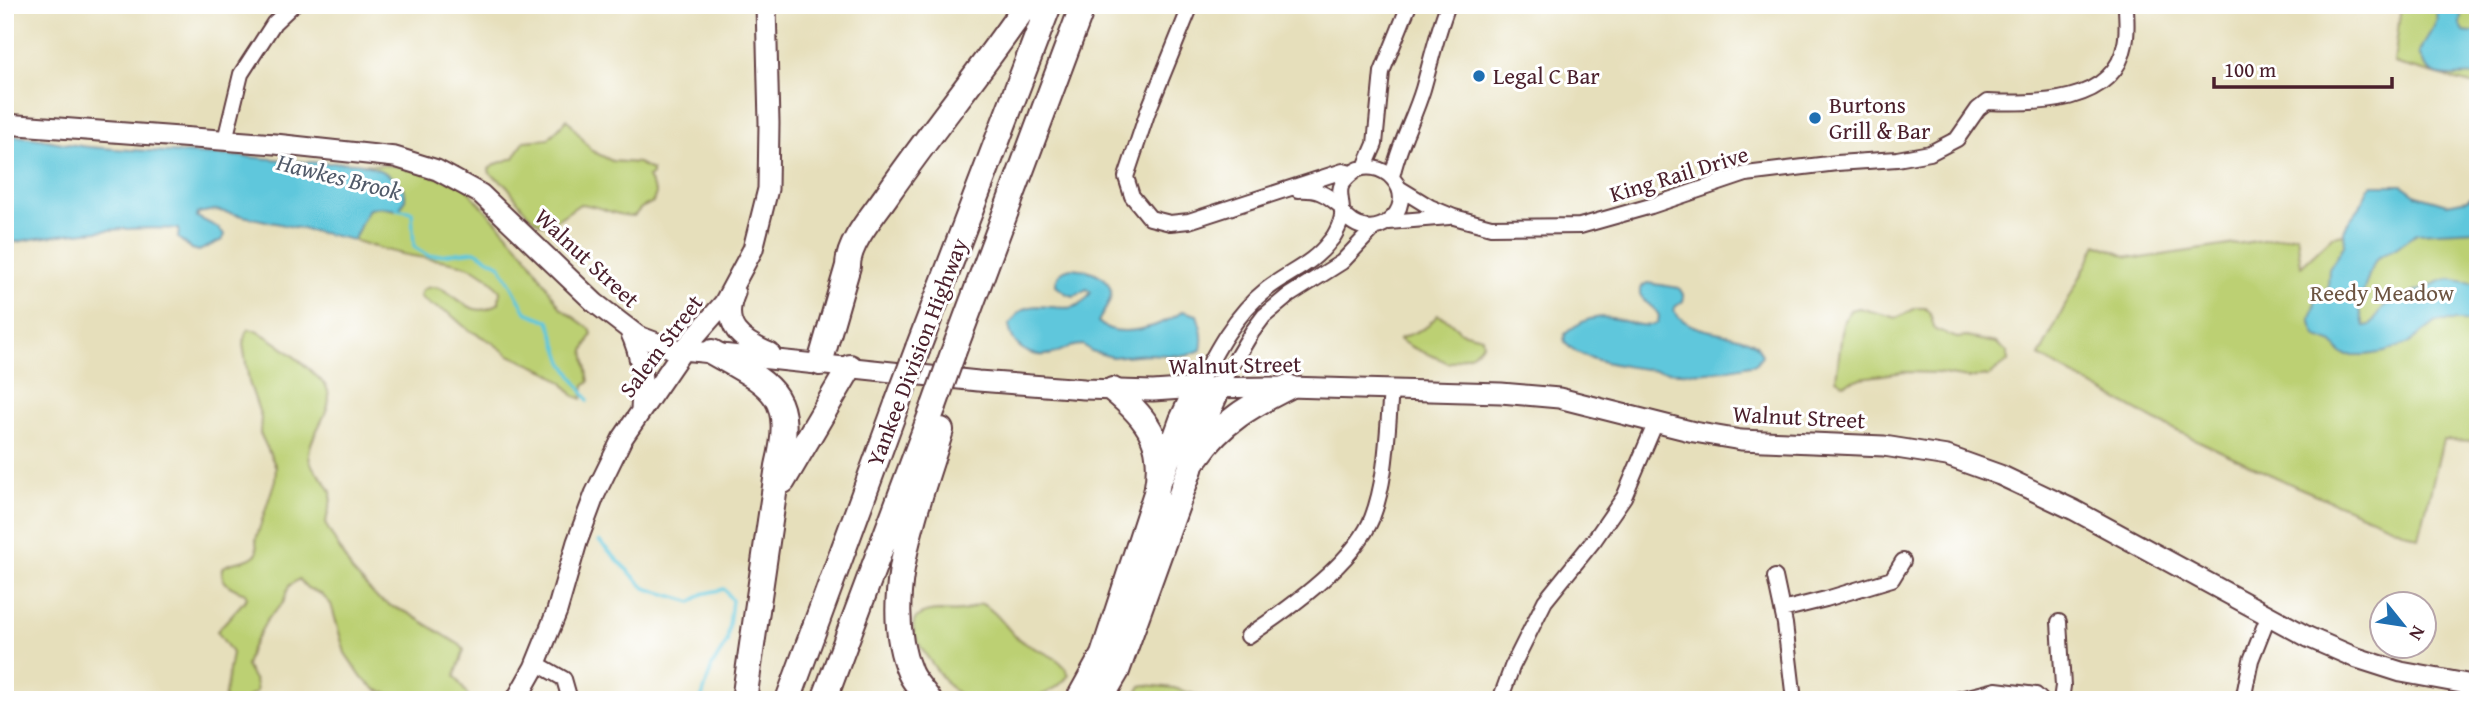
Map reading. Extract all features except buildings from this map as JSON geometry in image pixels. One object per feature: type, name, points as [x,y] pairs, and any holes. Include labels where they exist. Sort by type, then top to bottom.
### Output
[{"type":"highway","points":[[820,363],[848,266],[848,256],[868,222],[924,142],[1026,5]]},
{"type":"highway","name":"Yankee Division Highway","points":[[788,700],[1049,5]]},
{"type":"highway","name":"Yankee Division Highway","points":[[824,700],[942,404],[950,361],[1083,5]]},
{"type":"highway","points":[[712,352],[763,382],[773,391],[780,403],[784,422],[744,700]]},
{"type":"highway","points":[[772,509],[787,471],[850,367]]},
{"type":"highway","points":[[1100,700],[1117,671],[1190,469],[1203,422],[1208,387]]},
{"type":"highway","points":[[1078,700],[1103,656],[1182,420],[1208,387]]},
{"type":"highway","points":[[1190,469],[1207,443],[1226,424],[1247,408],[1288,387]]},
{"type":"highway","points":[[1113,390],[1136,408],[1155,441],[1160,460],[1156,493]]},
{"type":"highway","points":[[929,700],[910,674],[898,633],[898,588],[942,404]]},
{"type":"main road","name":"Salem Street","points":[[516,700],[536,663],[557,611],[577,542],[595,494],[622,439],[683,350],[724,303],[744,270],[760,226],[768,188],[766,5]]},
{"type":"main road","name":"Walnut Street","points":[[5,124],[225,140],[395,157],[437,170],[481,194],[595,303],[638,336],[673,349],[978,381],[1113,390],[1288,387],[1501,393],[1559,398],[1693,432],[1741,440],[1884,446],[1947,456],[2000,475],[2074,510],[2308,638],[2397,671],[2478,686]]},
{"type":"main road","points":[[744,270],[730,305],[730,320],[737,333],[752,346],[784,359]]},
{"type":"main road","points":[[629,329],[639,351],[643,375],[641,411]]},
{"type":"street","points":[[225,140],[241,74],[274,23],[293,5]]},
{"type":"street","points":[[1191,5],[1126,177],[1132,197],[1150,218],[1170,223],[1188,221],[1343,172],[1379,169],[1395,182]]},
{"type":"street","points":[[1208,387],[1217,348],[1235,322],[1267,289],[1316,258],[1333,239],[1341,209],[1339,193],[1343,181],[1358,170],[1375,144],[1382,72],[1409,5]]},
{"type":"street","points":[[1208,387],[1264,316],[1289,296],[1342,262],[1374,228],[1389,222],[1398,208],[1395,182],[1397,153],[1422,91],[1436,35],[1448,5]]},
{"type":"street","name":"King Rail Drive","points":[[1395,182],[1430,207],[1491,227],[1580,226],[1651,206],[1746,174],[1896,159],[1930,153],[1957,139],[1978,109],[1987,102],[2027,104],[2069,97],[2099,85],[2112,72],[2125,45],[2126,5]]},
{"type":"street","points":[[1283,190],[1314,189],[1323,192],[1341,209],[1348,220],[1360,227],[1374,228]]},
{"type":"street","name":"King Rail Drive","points":[[1389,222],[1454,217]]},
{"type":"street","points":[[1248,636],[1281,614],[1338,565],[1358,543],[1371,521],[1380,489],[1391,391]]},
{"type":"street","points":[[1500,700],[1512,667],[1545,601],[1595,539],[1624,497],[1656,422]]},
{"type":"street","points":[[1782,610],[1892,579],[1903,561]]},
{"type":"street","points":[[1775,577],[1794,700]]},
{"type":"street","points":[[2243,700],[2251,660],[2268,617]]},
{"type":"street","points":[[2059,622],[2063,686],[2061,700]]},
{"type":"street","points":[[536,663],[564,679],[570,700]]},
{"type":"street","points":[[1956,700],[1996,690],[2036,695],[2041,700]]},
{"type":"green space","points":[[2401,5],[2478,5],[2478,86],[2394,63]]},
{"type":"green space","points":[[567,119],[592,151],[612,161],[638,163],[652,170],[652,175],[648,177],[656,193],[653,202],[641,208],[634,216],[580,204],[548,226],[530,216],[506,185],[490,174],[489,169],[514,158],[524,141],[548,139]]},
{"type":"green space","points":[[362,164],[400,166],[463,185],[525,253],[561,308],[590,329],[592,334],[584,351],[589,382],[584,386],[582,399],[574,396],[548,372],[509,355],[467,329],[449,313],[430,305],[420,297],[422,290],[432,287],[441,289],[467,306],[487,309],[499,303],[500,291],[482,273],[461,264],[397,253],[353,240],[369,209],[379,207],[398,210],[405,199],[404,188],[385,173]]},
{"type":"green space","name":"Reedy Meadow","points":[[2478,210],[2478,441],[2443,440],[2419,538],[2295,486],[2156,421],[2039,356],[2097,244],[2126,256],[2142,258],[2297,235],[2301,266],[2333,236]]},
{"type":"green space","points":[[1859,308],[1897,318],[1916,308],[1925,308],[1935,330],[1957,338],[1966,337],[1996,343],[2007,352],[2008,361],[1989,376],[1968,378],[1904,372],[1861,378],[1844,384],[1836,379],[1843,324],[1850,310]]},
{"type":"green space","points":[[1438,315],[1461,332],[1482,337],[1483,344],[1472,354],[1448,363],[1399,339],[1425,328]]},
{"type":"green space","points":[[249,329],[278,344],[326,386],[329,403],[311,445],[309,459],[331,492],[326,525],[352,571],[377,598],[408,613],[460,645],[464,650],[455,676],[471,700],[427,700],[414,695],[377,690],[362,678],[345,653],[331,604],[321,594],[307,588],[299,579],[289,586],[283,603],[268,618],[251,649],[246,666],[255,681],[257,691],[244,700],[224,700],[232,653],[217,631],[247,598],[245,593],[225,582],[222,568],[249,559],[257,553],[256,539],[275,480],[276,467],[260,433],[261,417],[249,382],[243,344]]},
{"type":"green space","points":[[982,604],[996,614],[1022,642],[1059,661],[1065,667],[1069,675],[1061,684],[1043,694],[1013,700],[974,701],[953,689],[920,646],[913,629],[914,622],[926,613],[962,611]]},
{"type":"green space","points":[[1141,686],[1174,688],[1212,700],[1133,700]]},
{"type":"water","points":[[2434,5],[2462,5],[2460,24],[2464,32],[2478,30],[2478,76],[2444,76],[2430,71],[2424,64],[2419,54],[2436,23]]},
{"type":"water","points":[[5,135],[111,149],[316,163],[357,163],[370,166],[396,180],[405,194],[404,202],[398,210],[379,207],[369,209],[353,240],[215,210],[198,213],[197,217],[217,227],[225,235],[222,240],[199,251],[178,238],[179,229],[92,231],[5,244]]},
{"type":"water","points":[[2373,185],[2402,185],[2416,195],[2447,204],[2467,200],[2478,192],[2478,230],[2417,233],[2377,258],[2359,305],[2364,326],[2370,325],[2385,305],[2449,279],[2478,284],[2478,325],[2462,321],[2438,321],[2409,343],[2385,352],[2366,355],[2346,355],[2333,343],[2317,337],[2311,324],[2315,300],[2328,288],[2329,269],[2345,244],[2344,232],[2348,222],[2360,207],[2368,188]]},
{"type":"water","points":[[1071,268],[1096,273],[1106,280],[1111,292],[1110,300],[1098,322],[1107,328],[1129,331],[1141,329],[1165,322],[1183,311],[1197,315],[1202,332],[1201,350],[1186,356],[1148,354],[1112,357],[1091,351],[1083,345],[1048,355],[1025,351],[1014,340],[1009,325],[1019,313],[1038,306],[1075,306],[1084,301],[1091,292],[1087,289],[1074,296],[1056,286],[1060,274]]},
{"type":"water","points":[[1647,283],[1679,288],[1684,296],[1683,301],[1674,311],[1690,325],[1754,343],[1762,355],[1756,364],[1694,373],[1653,370],[1587,356],[1572,349],[1564,340],[1565,334],[1580,323],[1593,318],[1606,317],[1639,325],[1658,322],[1659,316],[1640,294],[1640,288]]},
{"type":"waterway","name":"Hawkes Brook","points":[[397,209],[412,212],[414,247],[429,256],[475,251],[500,265],[526,312],[549,321],[563,362],[588,400]]},
{"type":"waterway","name":"Hawkes Brook","points":[[599,541],[645,588],[692,602],[702,594],[724,589],[732,600],[727,642],[712,666],[701,700]]},
{"type":"place","name":"Legal C Bar","points":[[1479,76]]},
{"type":"place","name":"Burtons Grill & Bar","points":[[1815,118]]}]
